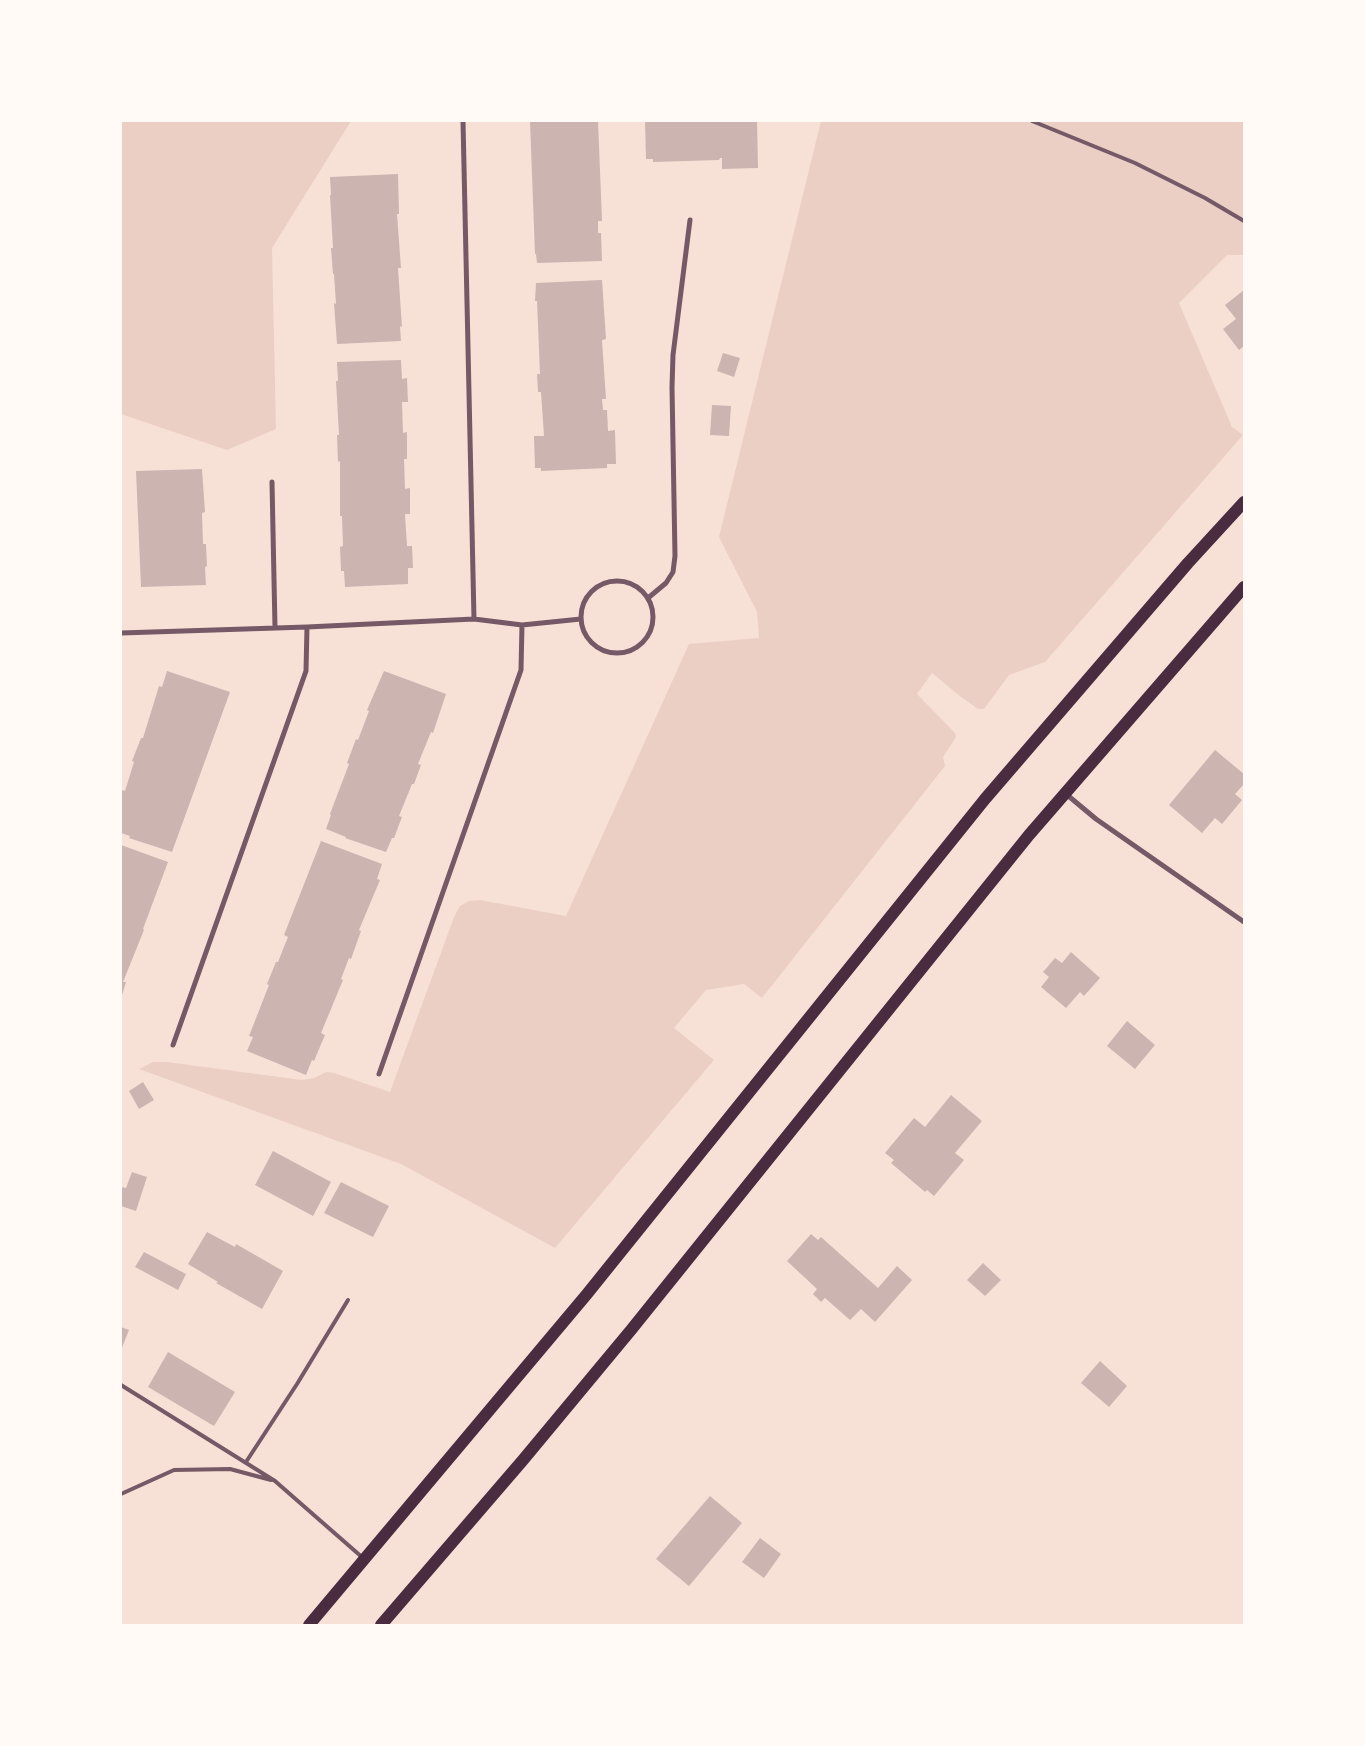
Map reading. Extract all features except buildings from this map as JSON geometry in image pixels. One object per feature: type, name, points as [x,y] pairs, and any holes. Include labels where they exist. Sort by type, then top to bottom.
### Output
[{"type":"main road","points":[[309,1625],[587,1294],[985,799],[1244,502]]},
{"type":"main road","points":[[382,1625],[631,1330],[1022,843],[1244,587]]},
{"type":"street","points":[[463,121],[474,619]]},
{"type":"street","points":[[648,598],[666,583],[673,572],[676,556],[673,356],[690,220]]},
{"type":"street","points":[[272,482],[275,628]]},
{"type":"street","points":[[619,581],[630,583],[641,589],[653,609],[654,621],[650,633],[643,642],[633,649],[622,653],[610,652],[599,648],[587,636],[581,619],[583,607],[588,596],[596,588],[607,582],[619,581]]},
{"type":"street","points":[[121,633],[474,619],[522,625],[581,619]]},
{"type":"street","points":[[379,1074],[521,670],[522,625]]},
{"type":"street","points":[[173,1045],[306,671],[307,627]]},
{"type":"street","points":[[1065,794],[1096,819],[1244,922]]},
{"type":"lane","points":[[1032,121],[1136,163],[1205,198],[1244,221]]},
{"type":"lane","points":[[246,1462],[297,1384],[348,1300]]},
{"type":"lane","points":[[121,1385],[275,1481],[364,1559]]},
{"type":"lane","points":[[121,1494],[174,1470],[230,1469],[275,1481]]},
{"type":"shaded area","points":[[121,121],[351,121],[272,248],[276,429],[227,450],[121,414]]},
{"type":"shaded area","points":[[821,121],[1244,121],[1244,255],[1227,255],[1179,303],[1232,427],[1243,435],[1045,662],[1009,675],[984,709],[978,709],[932,673],[917,694],[955,733],[956,737],[943,757],[945,766],[762,998],[744,984],[706,990],[674,1028],[714,1060],[555,1248],[401,1164],[139,1069],[153,1062],[167,1062],[302,1080],[314,1078],[326,1072],[390,1092],[454,917],[460,906],[469,901],[480,900],[566,916],[689,644],[759,638],[757,612],[719,537]]}]
